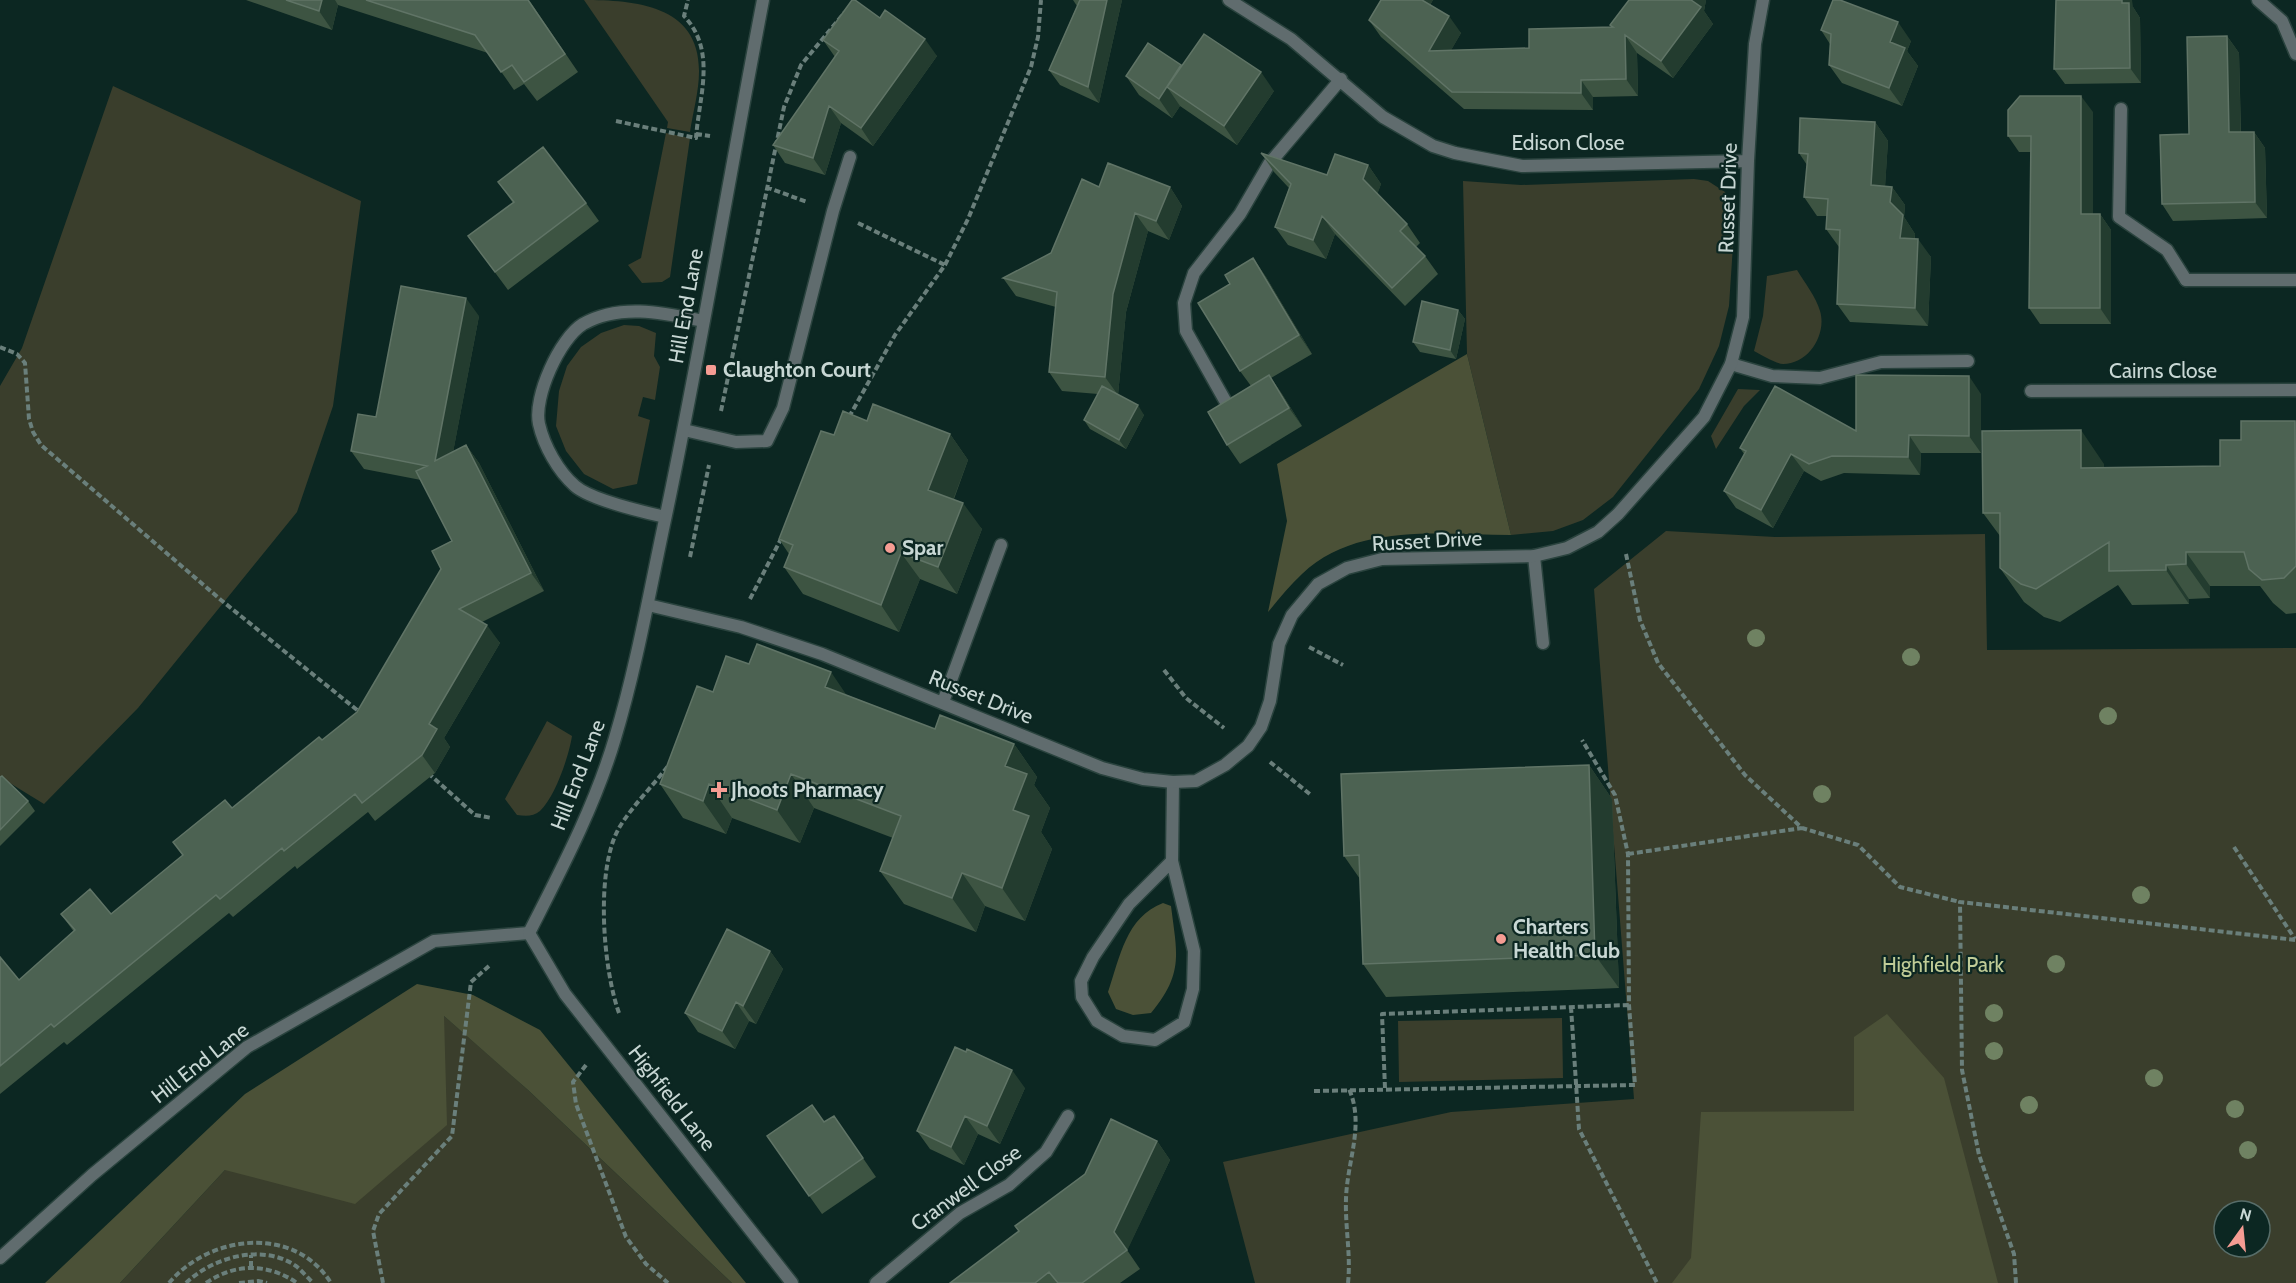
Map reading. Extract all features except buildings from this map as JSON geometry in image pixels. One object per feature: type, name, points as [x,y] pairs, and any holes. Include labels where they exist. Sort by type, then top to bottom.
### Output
[{"type":"street","name":"Hill End Lane","points":[[0,1258],[92,1174],[247,1047],[434,941],[529,933],[563,867],[599,783],[615,738],[648,605],[684,430],[763,0]]},
{"type":"street","name":"Edison Close","points":[[1229,0],[1291,39],[1341,79],[1383,117],[1433,146],[1522,166],[1748,161]]},
{"type":"street","name":"Russet Drive","points":[[648,605],[741,627],[822,654],[1102,768],[1143,779],[1173,782],[1196,781],[1226,765],[1248,746],[1261,727],[1270,701],[1278,644],[1292,615],[1318,584],[1347,568],[1382,559],[1534,556],[1567,548],[1599,532],[1618,514],[1704,417],[1731,364],[1743,318],[1748,161],[1755,44],[1763,0]]},
{"type":"street","points":[[2258,0],[2282,21],[2296,54]]},
{"type":"street","points":[[1232,413],[1186,331],[1184,303],[1194,273],[1240,214],[1269,164],[1341,79]]},
{"type":"street","points":[[2121,110],[2119,217],[2167,250],[2186,280],[2296,280]]},
{"type":"street","points":[[684,430],[736,442],[767,441],[783,408],[833,211],[850,157]]},
{"type":"street","points":[[665,517],[625,507],[576,487],[552,458],[538,422],[544,384],[560,346],[583,324],[618,312],[660,313],[704,321]]},
{"type":"street","points":[[1731,364],[1772,376],[1820,378],[1881,362],[1968,361]]},
{"type":"street","name":"Cairns Close","points":[[2031,391],[2296,390]]},
{"type":"street","points":[[943,702],[1000,545]]},
{"type":"street","points":[[1534,556],[1542,643]]},
{"type":"street","points":[[1172,861],[1129,904],[1081,981],[1082,997],[1097,1021],[1123,1036],[1155,1040],[1184,1022],[1193,988],[1194,951],[1172,861],[1173,782]]},
{"type":"street","name":"Highfield Lane","points":[[529,933],[565,994],[792,1283]]},
{"type":"street","name":"Cranwell Close","points":[[876,1283],[960,1213],[1009,1185],[1046,1152],[1068,1116]]},
{"type":"path","points":[[616,121],[696,138],[705,66],[702,46],[693,26],[684,16],[688,0]]},
{"type":"path","points":[[845,424],[895,335],[945,265],[968,219],[1031,67],[1038,37],[1041,0]]},
{"type":"path","points":[[656,565],[687,571],[784,107],[801,65],[838,16],[854,5]]},
{"type":"path","points":[[0,347],[16,354],[25,363],[29,419],[41,446],[221,600],[363,716]]},
{"type":"path","points":[[741,627],[752,594],[784,533]]},
{"type":"path","points":[[1626,554],[1640,620],[1658,663],[1745,775],[1802,828]]},
{"type":"path","points":[[1303,644],[1343,664]]},
{"type":"path","points":[[1164,670],[1186,698],[1227,730]]},
{"type":"path","points":[[1314,1090],[1635,1085],[1629,1005],[1628,854],[1615,795],[1582,740]]},
{"type":"path","points":[[668,1283],[646,1264],[626,1237],[576,1104],[573,1082],[588,1064],[627,1034],[610,990],[605,954],[607,864],[619,828],[675,757]]},
{"type":"path","points":[[1267,760],[1311,795]]},
{"type":"path","points":[[423,769],[475,815],[492,818]]},
{"type":"path","points":[[1628,854],[1802,828],[1858,845],[1900,887],[1960,902],[2296,940]]},
{"type":"path","points":[[2234,847],[2296,940]]},
{"type":"path","points":[[1960,902],[1962,1070],[1979,1155],[2014,1254],[2016,1283]]},
{"type":"path","points":[[383,1283],[373,1231],[379,1215],[452,1136],[471,982],[529,933]]},
{"type":"path","points":[[1385,1088],[1382,1014],[1629,1005]]},
{"type":"path","points":[[1571,1007],[1574,1085],[1579,1129],[1657,1283]]},
{"type":"path","points":[[1348,1283],[1346,1197],[1356,1130],[1356,1105],[1349,1089]]},
{"type":"path","points":[[169,1283],[195,1258],[230,1244],[249,1242],[273,1245],[296,1252],[312,1262],[331,1283]]},
{"type":"path","points":[[251,1267],[252,1255]]},
{"type":"path","points":[[186,1283],[203,1269],[224,1260],[252,1255],[278,1258],[296,1266],[313,1283]]},
{"type":"path","points":[[206,1283],[231,1270],[251,1267],[270,1270],[297,1283]]},
{"type":"path","points":[[239,1283],[258,1281],[267,1283]]},
{"type":"green space","points":[[584,0],[643,5],[661,11],[676,20],[689,32],[696,50],[699,72],[690,132],[667,128],[668,122]]},
{"type":"green space","points":[[113,86],[361,201],[333,406],[297,512],[138,708],[44,804],[0,777],[0,386],[22,348]]},
{"type":"green space","points":[[666,133],[690,138],[670,277],[662,282],[642,283],[628,265],[641,258]]},
{"type":"green space","points":[[1694,179],[1708,181],[1725,192],[1735,215],[1729,306],[1719,346],[1699,389],[1613,497],[1583,520],[1553,531],[1511,535],[1467,354],[1463,181],[1521,185]]},
{"type":"green space","points":[[1797,270],[1818,306],[1821,329],[1814,346],[1808,353],[1792,363],[1783,364],[1754,351],[1763,316],[1767,276]]},
{"type":"green space","points":[[624,325],[639,326],[656,333],[654,356],[660,367],[655,400],[643,397],[638,416],[650,420],[637,484],[613,489],[584,474],[566,451],[556,426],[559,391],[567,366],[581,347],[601,333]]},
{"type":"green space","points":[[1467,354],[1511,535],[1401,535],[1348,546],[1324,557],[1302,574],[1268,612],[1287,521],[1277,464]]},
{"type":"green space","points":[[1738,389],[1760,390],[1744,406],[1716,449],[1711,436]]},
{"type":"green space","name":"Highfield Park","points":[[1666,531],[1775,537],[1985,534],[1987,650],[2296,648],[2296,1283],[1255,1283],[1223,1162],[1451,1112],[1634,1099],[1594,589]]},
{"type":"green space","points":[[547,721],[572,736],[565,765],[546,805],[532,815],[517,815],[505,799]]},
{"type":"green space","points":[[1163,903],[1171,906],[1176,950],[1176,962],[1169,986],[1151,1013],[1133,1015],[1116,1009],[1108,992],[1126,940],[1140,918]]},
{"type":"green space","points":[[417,984],[473,995],[540,1030],[746,1283],[732,1283],[528,1090],[444,1016],[447,1125],[355,1204],[225,1170],[120,1283],[45,1283],[245,1094]]},
{"type":"green space","points":[[1887,1014],[1944,1078],[1998,1283],[1672,1283],[1691,1258],[1701,1112],[1854,1111],[1854,1037]]},
{"type":"green space","points":[[443,1015],[528,1090],[732,1283],[120,1283],[225,1170]]},
{"type":"green space","points":[[1562,1018],[1563,1078],[1399,1082],[1398,1021]]},
{"type":"place","name":"Claughton Court","points":[[711,370]]},
{"type":"place","name":"Spar","points":[[890,548]]},
{"type":"place","name":"Jhoots Pharmacy","points":[[719,790]]},
{"type":"place","name":"Charters Health Club","points":[[1501,939]]}]
